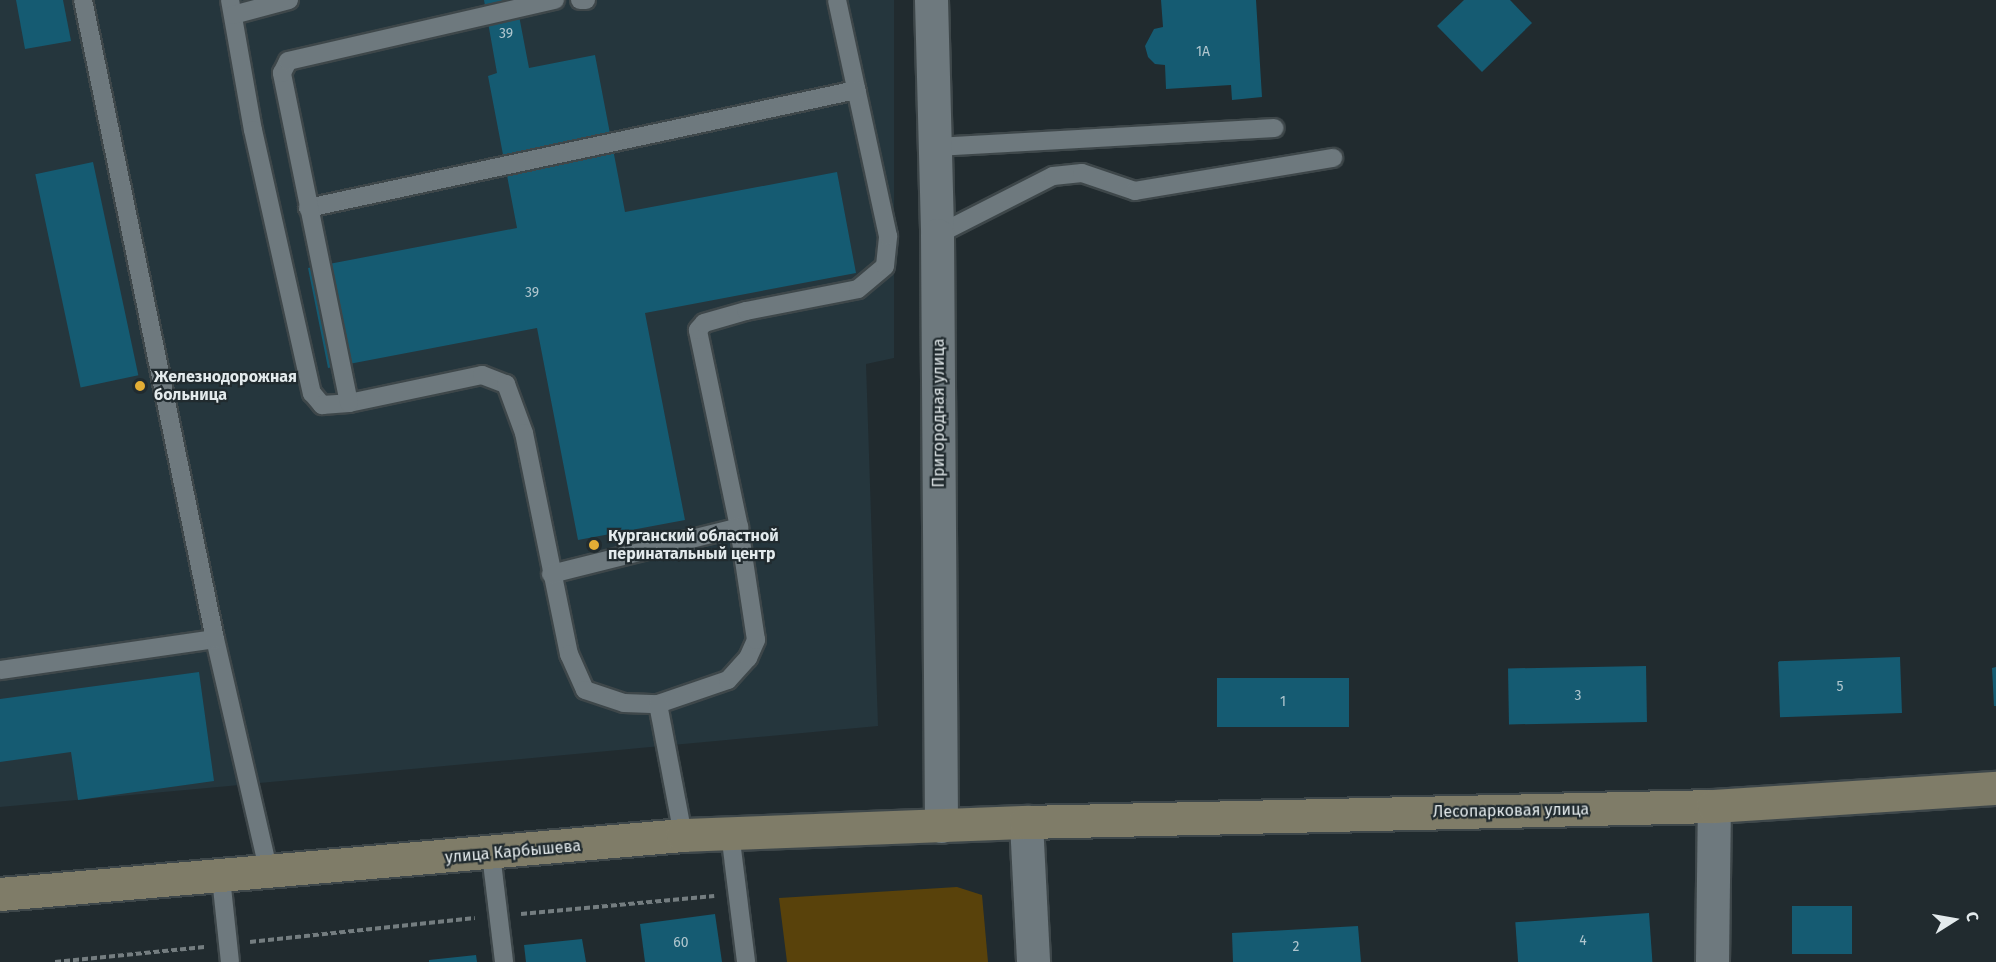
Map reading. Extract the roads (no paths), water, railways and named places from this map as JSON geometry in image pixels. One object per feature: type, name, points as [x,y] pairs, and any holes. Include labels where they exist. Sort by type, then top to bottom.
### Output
[{"type":"main road","name":"Лесопарковая улица","points":[[1026,822],[1714,806],[1996,788]]},
{"type":"main road","name":"улица Карбышева","points":[[0,894],[491,855],[683,835],[1026,822]]},
{"type":"street","name":"Пригородная улица","points":[[931,0],[938,235],[941,826]]},
{"type":"street","points":[[1712,962],[1714,806]]},
{"type":"street","points":[[1026,822],[1033,962]]},
{"type":"lane","points":[[83,0],[215,639],[269,873]]},
{"type":"lane","points":[[289,0],[232,8],[254,130],[312,393],[322,405],[349,403],[482,375],[506,384],[524,433],[569,654],[585,690],[624,703],[658,705],[728,680],[748,658],[756,640],[739,527],[698,330],[704,323],[746,311],[858,290],[885,266],[888,236],[837,0]]},
{"type":"lane","points":[[349,403],[282,73],[288,62],[555,0]]},
{"type":"lane","points":[[580,0],[586,0]]},
{"type":"lane","points":[[308,208],[856,90]]},
{"type":"lane","points":[[936,147],[1274,128]]},
{"type":"lane","points":[[938,235],[1053,176],[1082,173],[1135,191],[1333,158]]},
{"type":"lane","points":[[551,574],[739,527]]},
{"type":"lane","points":[[0,670],[215,639]]},
{"type":"lane","points":[[658,705],[683,835]]},
{"type":"lane","points":[[730,833],[746,962]]},
{"type":"lane","points":[[491,855],[503,960]]},
{"type":"lane","points":[[221,878],[229,953]]},
{"type":"place","name":"Железнодорожная больница","points":[[140,386]]},
{"type":"place","name":"Курганский областной перинатальный центр","points":[[594,545]]}]
